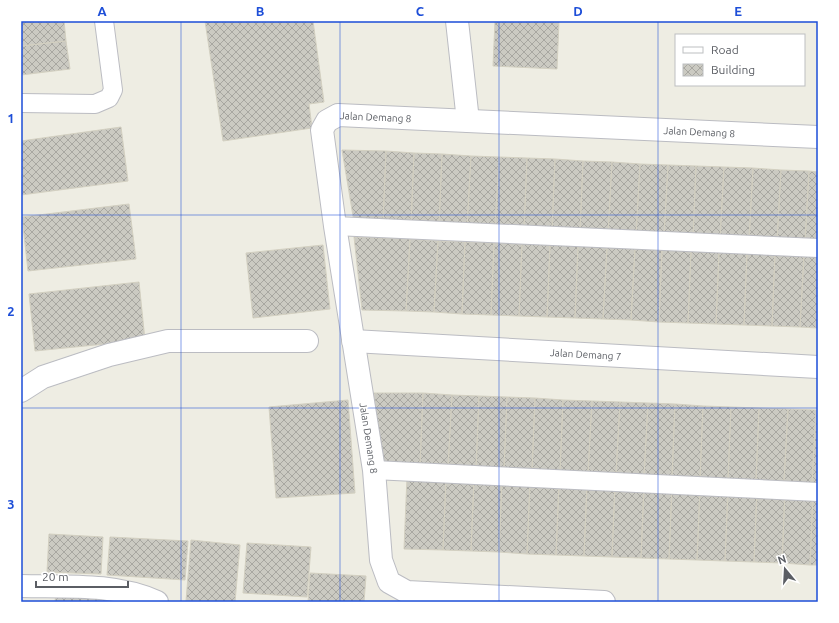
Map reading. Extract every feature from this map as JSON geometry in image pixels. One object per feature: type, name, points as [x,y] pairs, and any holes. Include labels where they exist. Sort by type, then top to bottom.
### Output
[{"type":"street","points":[[457,21],[468,121]]},
{"type":"street","name":"Jalan Demang 8","points":[[604,602],[407,592],[389,582],[381,560],[374,470],[335,226],[322,130],[327,121],[338,115],[818,137]]},
{"type":"street","points":[[21,391],[50,374],[109,355],[168,341],[307,341]]},
{"type":"street","name":"Jalan Demang 7","points":[[353,341],[818,367]]},
{"type":"street","points":[[21,586],[101,588],[144,596],[157,602]]},
{"type":"lane","points":[[21,103],[95,104],[109,98],[113,90],[104,21]]},
{"type":"lane","points":[[335,226],[818,248]]},
{"type":"lane","points":[[374,470],[818,492]]},
{"type":"building","points":[[21,21],[64,21],[66,41],[21,46]]},
{"type":"building","points":[[205,21],[313,21],[324,102],[309,104],[312,128],[223,141]]},
{"type":"building","points":[[495,21],[559,21],[557,69],[493,66]]},
{"type":"building","points":[[66,41],[70,69],[21,75],[21,46]]},
{"type":"building","points":[[121,127],[128,181],[21,195],[21,141]]},
{"type":"building","points":[[342,150],[386,151],[383,223],[354,222]]},
{"type":"building","points":[[386,151],[414,153],[411,225],[383,223]]},
{"type":"building","points":[[414,153],[442,154],[439,226],[411,225]]},
{"type":"building","points":[[442,154],[471,156],[467,227],[439,226]]},
{"type":"building","points":[[471,156],[499,157],[495,228],[467,227]]},
{"type":"building","points":[[499,157],[527,158],[524,230],[495,228]]},
{"type":"building","points":[[527,158],[555,159],[552,231],[524,230]]},
{"type":"building","points":[[555,159],[583,161],[580,232],[552,231]]},
{"type":"building","points":[[583,161],[612,162],[608,234],[580,232]]},
{"type":"building","points":[[612,162],[640,164],[636,235],[608,234]]},
{"type":"building","points":[[640,164],[668,165],[664,236],[636,235]]},
{"type":"building","points":[[668,165],[696,166],[693,238],[664,236]]},
{"type":"building","points":[[696,166],[724,167],[720,239],[693,238]]},
{"type":"building","points":[[724,167],[753,168],[749,240],[720,239]]},
{"type":"building","points":[[753,168],[781,170],[777,241],[749,240]]},
{"type":"building","points":[[781,170],[809,171],[805,242],[777,241]]},
{"type":"building","points":[[809,171],[818,172],[818,243],[805,242]]},
{"type":"building","points":[[129,204],[136,259],[28,271],[22,217]]},
{"type":"building","points":[[354,237],[410,239],[406,311],[362,310]]},
{"type":"building","points":[[410,239],[438,241],[434,312],[406,311]]},
{"type":"building","points":[[438,241],[465,242],[462,314],[434,312]]},
{"type":"building","points":[[465,242],[494,243],[491,315],[462,314]]},
{"type":"building","points":[[494,243],[522,244],[519,316],[491,315]]},
{"type":"building","points":[[522,244],[550,245],[547,317],[519,316]]},
{"type":"building","points":[[323,245],[330,309],[253,318],[246,253]]},
{"type":"building","points":[[550,245],[578,246],[575,318],[547,317]]},
{"type":"building","points":[[578,246],[607,247],[603,319],[575,318]]},
{"type":"building","points":[[607,247],[635,249],[631,320],[603,319]]},
{"type":"building","points":[[635,249],[662,250],[659,322],[631,320]]},
{"type":"building","points":[[662,250],[691,251],[688,323],[659,322]]},
{"type":"building","points":[[691,251],[719,252],[716,324],[688,323]]},
{"type":"building","points":[[719,252],[747,253],[744,325],[716,324]]},
{"type":"building","points":[[747,253],[775,254],[772,326],[744,325]]},
{"type":"building","points":[[775,254],[804,255],[800,327],[772,326]]},
{"type":"building","points":[[804,255],[818,256],[818,328],[800,327]]},
{"type":"building","points":[[139,282],[145,340],[35,351],[29,294]]},
{"type":"building","points":[[374,393],[423,393],[420,466],[383,464]]},
{"type":"building","points":[[423,393],[452,395],[448,467],[420,466]]},
{"type":"building","points":[[452,395],[479,396],[476,469],[448,467]]},
{"type":"building","points":[[479,396],[507,397],[504,470],[476,469]]},
{"type":"building","points":[[507,397],[535,398],[532,471],[504,470]]},
{"type":"building","points":[[535,398],[563,400],[560,472],[532,471]]},
{"type":"building","points":[[348,400],[355,493],[276,498],[269,407]]},
{"type":"building","points":[[563,400],[592,401],[588,473],[560,472]]},
{"type":"building","points":[[592,401],[620,402],[616,474],[588,473]]},
{"type":"building","points":[[620,402],[648,403],[644,476],[616,474]]},
{"type":"building","points":[[648,403],[675,404],[672,477],[644,476]]},
{"type":"building","points":[[675,404],[703,406],[700,478],[672,477]]},
{"type":"building","points":[[703,406],[731,407],[728,479],[700,478]]},
{"type":"building","points":[[731,407],[759,408],[756,480],[728,479]]},
{"type":"building","points":[[759,408],[788,409],[784,481],[756,480]]},
{"type":"building","points":[[788,409],[816,410],[812,483],[784,481]]},
{"type":"building","points":[[816,410],[818,411],[818,483],[812,483]]},
{"type":"building","points":[[407,477],[446,479],[443,550],[404,549]]},
{"type":"building","points":[[446,479],[474,480],[471,551],[443,550]]},
{"type":"building","points":[[474,480],[502,481],[499,552],[471,551]]},
{"type":"building","points":[[502,481],[530,482],[527,554],[499,552]]},
{"type":"building","points":[[530,482],[559,483],[556,555],[527,554]]},
{"type":"building","points":[[559,483],[587,484],[584,556],[556,555]]},
{"type":"building","points":[[587,484],[615,485],[612,557],[584,556]]},
{"type":"building","points":[[615,485],[644,486],[641,558],[612,557]]},
{"type":"building","points":[[644,486],[672,487],[669,559],[641,558]]},
{"type":"building","points":[[672,487],[700,488],[697,560],[669,559]]},
{"type":"building","points":[[700,488],[728,489],[725,561],[697,560]]},
{"type":"building","points":[[728,489],[757,490],[754,562],[725,561]]},
{"type":"building","points":[[757,490],[785,491],[782,563],[754,562]]},
{"type":"building","points":[[785,491],[813,493],[810,565],[782,563]]},
{"type":"building","points":[[813,493],[818,493],[818,565],[810,565]]},
{"type":"building","points":[[49,534],[103,537],[101,574],[47,572]]},
{"type":"building","points":[[110,537],[188,541],[185,580],[107,575]]},
{"type":"building","points":[[191,540],[240,545],[235,602],[186,601]]},
{"type":"building","points":[[247,543],[311,547],[307,597],[243,593]]},
{"type":"building","points":[[310,573],[366,576],[364,602],[308,602]]},
{"type":"building","points":[[56,591],[148,602],[55,602]]}]
